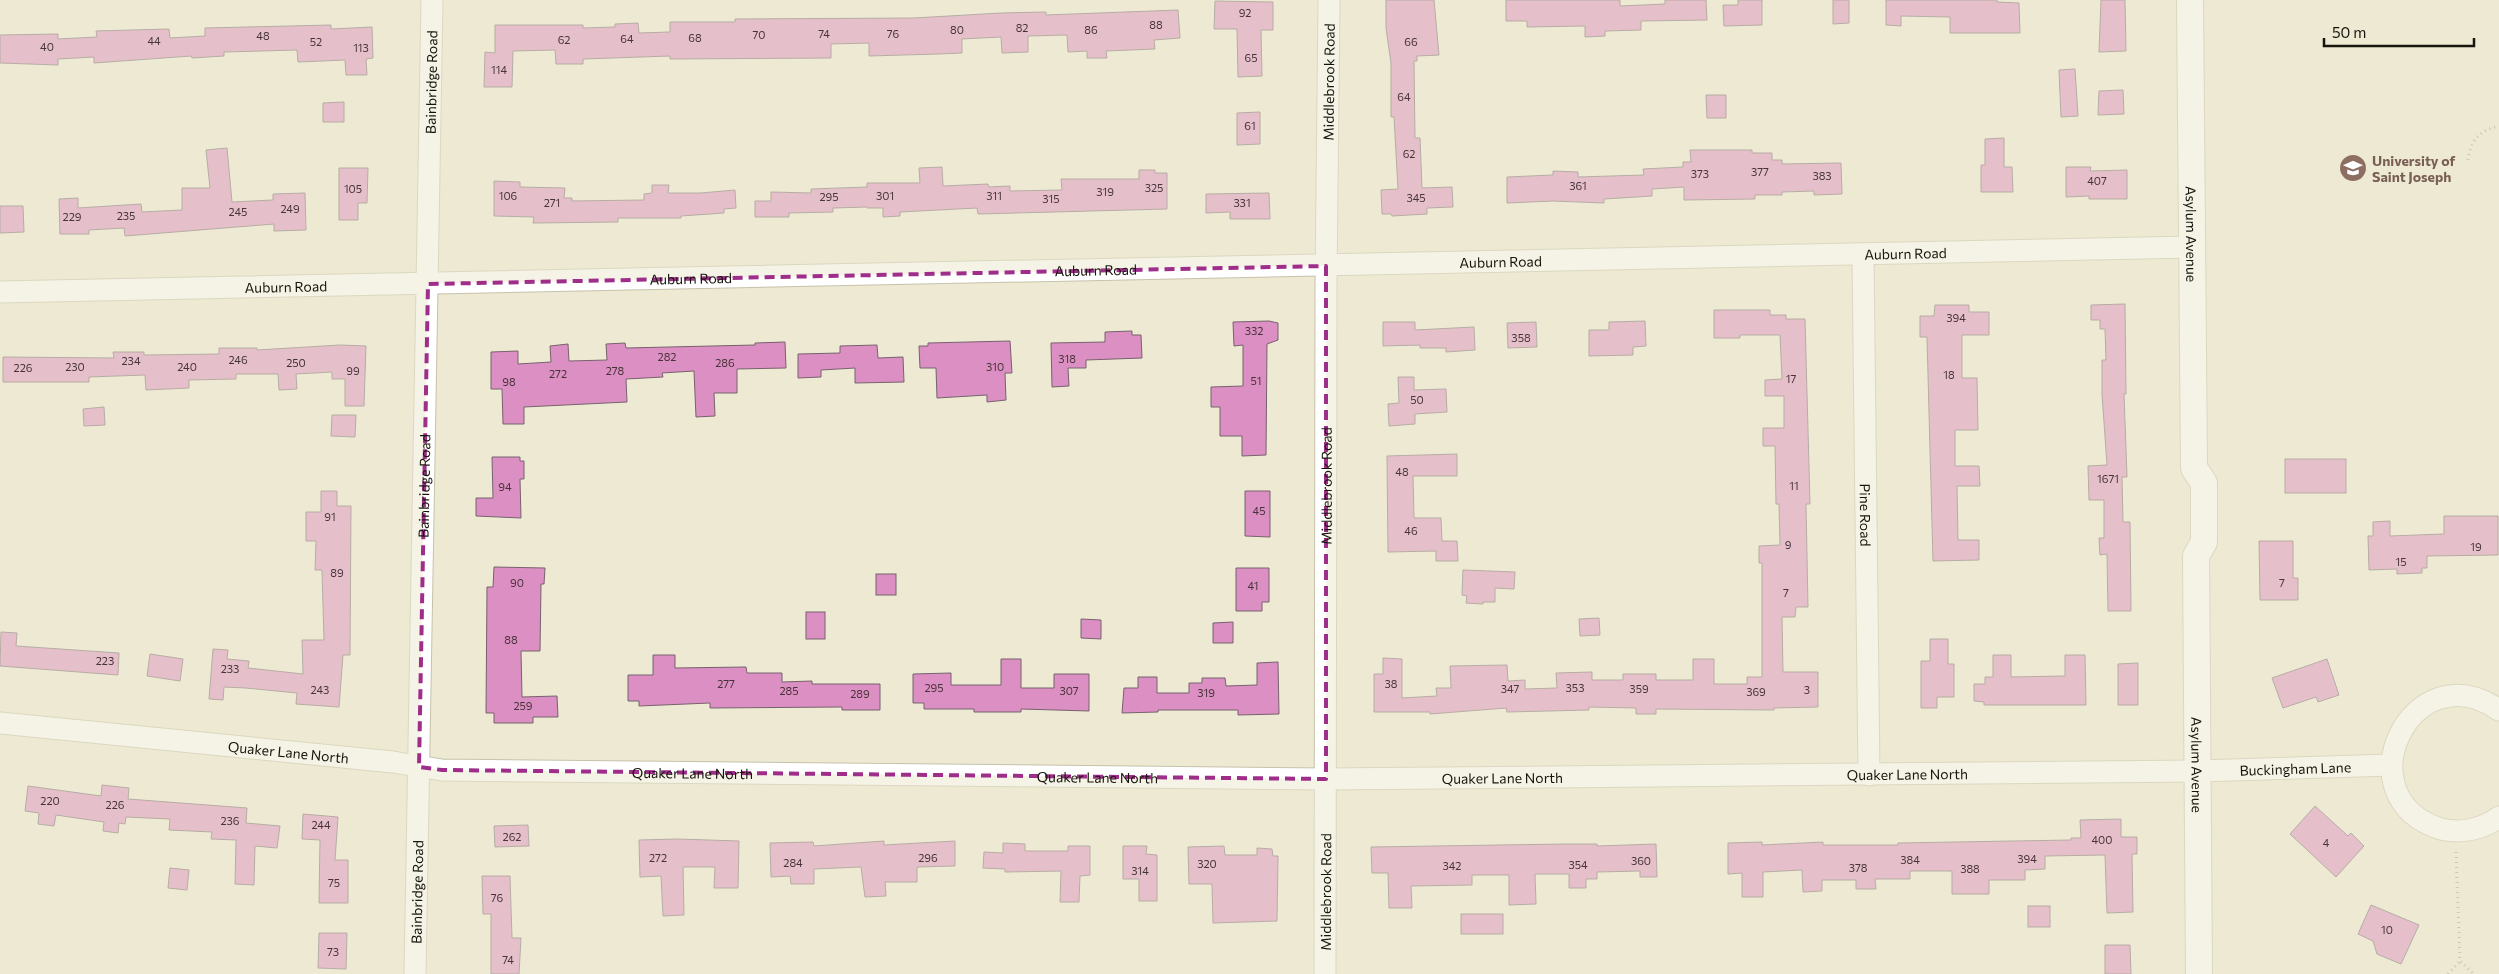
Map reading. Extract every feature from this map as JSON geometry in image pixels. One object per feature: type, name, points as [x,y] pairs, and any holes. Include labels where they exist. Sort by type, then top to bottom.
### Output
[{"type":"main road","name":"Asylum Avenue","points":[[2190,0],[2194,468],[2204,483],[2204,542],[2196,556],[2199,974]]},
{"type":"street","name":"Bainbridge Road","points":[[415,974],[432,0]]},
{"type":"street","name":"Middlebrook Road","points":[[1325,974],[1326,266],[1329,0]]},
{"type":"street","name":"Auburn Road","points":[[0,292],[1863,256],[2192,247]]},
{"type":"street","name":"Pine Road","points":[[1863,256],[1869,775]]},
{"type":"street","points":[[2499,710],[2486,702],[2466,696],[2445,697],[2425,705],[2409,718],[2397,735],[2391,765],[2392,777],[2400,797],[2415,814],[2433,826],[2455,831],[2481,827],[2499,817]]},
{"type":"street","name":"Quaker Lane North","points":[[0,723],[442,770],[1326,779],[2198,771]]},
{"type":"street","name":"Buckingham Lane","points":[[2198,771],[2391,765]]},
{"type":"path","points":[[2468,160],[2470,146],[2479,133],[2499,126]]},
{"type":"path","points":[[2448,974],[2460,961],[2455,831]]},
{"type":"path","points":[[2460,961],[2474,974]]},
{"type":"highlighted area","points":[[1326,266],[1326,779],[442,770],[419,767],[428,284]]},
{"type":"building","points":[[1386,0],[1434,0],[1439,55],[1417,56],[1417,61],[1414,61],[1415,138],[1420,138],[1422,188],[1452,187],[1453,207],[1427,208],[1427,214],[1392,216],[1391,214],[1382,214],[1381,190],[1398,189],[1394,117],[1391,117],[1391,63],[1386,28]]},
{"type":"building","points":[[1506,0],[1620,0],[1620,6],[1665,4],[1665,0],[1706,0],[1707,20],[1641,21],[1641,30],[1605,31],[1605,36],[1585,37],[1585,26],[1527,27],[1527,21],[1506,21]]},
{"type":"building","points":[[1738,0],[1762,0],[1762,25],[1724,26],[1723,5],[1738,5]]},
{"type":"building","points":[[1833,0],[1849,0],[1849,23],[1833,24]]},
{"type":"building","points":[[1886,0],[1997,0],[1997,2],[2019,3],[2020,33],[1950,33],[1950,17],[1901,16],[1901,26],[1886,25]]},
{"type":"building","points":[[2101,0],[2125,0],[2126,51],[2099,52]]},
{"type":"building","points":[[1215,1],[1273,2],[1273,30],[1261,30],[1262,76],[1238,77],[1237,29],[1214,29]]},
{"type":"building","points":[[1178,10],[1180,38],[1154,40],[1155,49],[1106,51],[1107,58],[1087,58],[1087,51],[1068,52],[1067,35],[1028,36],[1028,52],[1002,53],[1001,37],[962,39],[962,53],[938,54],[869,56],[869,43],[831,44],[831,58],[670,59],[670,56],[583,59],[583,64],[556,64],[555,50],[513,51],[512,87],[484,87],[485,52],[495,53],[495,25],[583,25],[583,28],[615,27],[615,24],[638,23],[639,33],[670,32],[670,22],[735,22],[735,19],[914,18],[1001,13],[1046,12],[1046,15]]},
{"type":"building","points":[[331,25],[331,29],[372,27],[373,58],[366,59],[367,75],[346,75],[345,60],[298,62],[297,50],[224,52],[224,56],[192,58],[191,56],[94,63],[94,57],[58,59],[58,65],[0,63],[0,35],[58,34],[58,39],[97,37],[96,31],[169,29],[170,38],[205,36],[205,28]]},
{"type":"building","points":[[2075,69],[2078,116],[2061,117],[2059,70]]},
{"type":"building","points":[[2123,90],[2124,114],[2098,115],[2099,91]]},
{"type":"building","points":[[1706,95],[1726,95],[1726,118],[1707,118]]},
{"type":"building","points":[[344,102],[344,122],[323,122],[323,103]]},
{"type":"building","points":[[1260,112],[1260,144],[1237,145],[1237,113]]},
{"type":"building","points":[[2004,138],[2004,167],[2012,167],[2013,192],[1981,192],[1981,165],[1985,165],[1985,139]]},
{"type":"building","points":[[227,148],[232,202],[273,200],[273,194],[305,193],[306,230],[274,231],[274,224],[125,236],[124,228],[89,230],[89,234],[60,234],[59,199],[78,198],[78,208],[141,204],[142,212],[182,210],[182,188],[210,188],[206,150]]},
{"type":"building","points":[[1690,150],[1752,150],[1752,153],[1772,153],[1772,160],[1782,160],[1782,164],[1841,163],[1842,194],[1814,195],[1814,191],[1782,192],[1782,195],[1755,195],[1755,199],[1684,200],[1684,187],[1652,189],[1652,196],[1604,199],[1604,203],[1553,201],[1507,203],[1507,177],[1553,175],[1553,171],[1578,172],[1578,177],[1644,175],[1643,169],[1683,167],[1683,162],[1691,162]]},
{"type":"building","points":[[942,167],[943,186],[988,184],[989,187],[1010,186],[1010,191],[1062,190],[1061,179],[1139,179],[1139,170],[1155,170],[1155,173],[1167,173],[1167,209],[978,214],[977,208],[900,212],[900,216],[883,217],[883,208],[867,207],[833,208],[833,212],[789,213],[789,217],[755,217],[755,201],[771,201],[771,192],[811,193],[811,189],[867,187],[867,183],[920,183],[919,168]]},
{"type":"building","points":[[2066,167],[2091,167],[2090,171],[2127,170],[2127,199],[2089,199],[2089,196],[2066,197]]},
{"type":"building","points":[[339,168],[368,168],[367,203],[358,203],[358,220],[339,220]]},
{"type":"building","points":[[494,181],[520,182],[520,187],[565,188],[564,198],[572,198],[572,201],[644,200],[644,194],[652,193],[652,185],[669,185],[668,193],[735,190],[736,208],[724,209],[724,213],[681,216],[681,218],[618,218],[618,222],[533,223],[534,217],[494,216]]},
{"type":"building","points":[[1269,193],[1270,219],[1230,219],[1230,212],[1206,213],[1206,194]]},
{"type":"building","points":[[0,206],[23,206],[24,232],[0,233]]},
{"type":"building","points":[[2125,304],[2126,394],[2124,394],[2127,477],[2122,477],[2123,522],[2130,522],[2131,611],[2108,611],[2107,554],[2100,555],[2099,538],[2104,538],[2104,500],[2089,500],[2088,466],[2107,465],[2102,394],[2102,360],[2106,360],[2105,329],[2100,329],[2100,320],[2091,320],[2091,305]]},
{"type":"building","points":[[1935,305],[1969,305],[1969,312],[1989,312],[1989,335],[1962,335],[1962,378],[1977,378],[1978,430],[1955,430],[1955,466],[1979,466],[1980,486],[1957,486],[1958,540],[1979,540],[1979,560],[1933,561],[1927,337],[1920,337],[1920,316],[1934,316]]},
{"type":"building","points":[[1714,310],[1770,310],[1770,315],[1786,315],[1786,319],[1805,319],[1810,504],[1806,504],[1808,607],[1796,607],[1795,617],[1782,617],[1783,672],[1818,672],[1818,707],[1774,708],[1774,710],[1656,709],[1656,714],[1636,714],[1636,708],[1589,707],[1589,710],[1507,712],[1506,708],[1430,714],[1430,712],[1374,712],[1374,674],[1383,674],[1383,658],[1402,659],[1402,698],[1437,696],[1436,688],[1451,688],[1450,666],[1507,665],[1508,681],[1525,680],[1525,689],[1557,688],[1556,673],[1592,672],[1592,680],[1623,680],[1623,674],[1656,674],[1656,680],[1693,680],[1693,659],[1714,659],[1714,684],[1747,684],[1747,677],[1762,677],[1762,563],[1759,563],[1759,546],[1780,545],[1779,504],[1776,504],[1775,446],[1763,446],[1763,428],[1784,428],[1784,396],[1765,396],[1765,380],[1782,379],[1780,335],[1740,335],[1740,338],[1714,338]]},
{"type":"building","points":[[1269,321],[1278,323],[1278,340],[1267,344],[1266,455],[1242,456],[1242,436],[1220,436],[1220,407],[1211,407],[1211,387],[1243,386],[1243,345],[1234,346],[1233,322]]},
{"type":"building","points":[[1645,321],[1646,346],[1633,347],[1633,355],[1589,356],[1589,330],[1609,330],[1609,322]]},
{"type":"building","points":[[1383,322],[1415,322],[1415,330],[1474,327],[1475,350],[1446,352],[1446,348],[1420,348],[1420,345],[1383,346]]},
{"type":"building","points":[[1536,322],[1537,347],[1508,348],[1507,323]]},
{"type":"building","points":[[1132,331],[1132,335],[1141,335],[1142,358],[1086,360],[1086,368],[1068,368],[1069,386],[1052,387],[1051,343],[1105,342],[1105,332]]},
{"type":"building","points":[[1010,341],[1012,373],[1005,373],[1006,400],[987,402],[987,395],[937,398],[936,368],[920,368],[919,346],[928,346],[928,343]]},
{"type":"building","points":[[785,342],[786,368],[737,369],[737,393],[714,393],[715,416],[696,417],[694,371],[662,373],[663,377],[626,379],[627,402],[524,407],[524,424],[503,424],[502,389],[491,389],[491,352],[518,351],[518,364],[551,362],[550,346],[568,344],[569,361],[607,360],[606,344],[625,343],[626,348],[755,345],[755,343]]},
{"type":"building","points":[[340,345],[366,346],[364,406],[345,406],[345,379],[332,379],[332,372],[296,374],[297,389],[279,390],[278,374],[236,374],[236,379],[189,380],[189,388],[146,390],[145,375],[89,377],[89,382],[3,382],[3,357],[114,358],[113,352],[144,352],[144,355],[219,354],[219,348],[257,348],[257,350]]},
{"type":"building","points":[[877,345],[878,358],[903,357],[904,382],[855,383],[855,368],[821,370],[821,377],[798,378],[798,354],[840,353],[840,346]]},
{"type":"building","points":[[1398,377],[1414,377],[1414,390],[1446,389],[1447,412],[1415,414],[1415,424],[1389,426],[1388,404],[1399,403]]},
{"type":"building","points":[[104,407],[105,425],[84,426],[83,409]]},
{"type":"building","points":[[332,415],[356,415],[355,437],[331,436]]},
{"type":"building","points":[[1457,454],[1457,476],[1413,476],[1414,518],[1441,518],[1442,541],[1457,541],[1458,561],[1436,561],[1436,551],[1388,552],[1387,456]]},
{"type":"building","points":[[492,457],[520,457],[520,461],[524,461],[524,479],[520,479],[521,518],[476,516],[476,498],[493,498]]},
{"type":"building","points":[[2285,459],[2346,459],[2346,493],[2285,493]]},
{"type":"building","points":[[321,491],[337,491],[337,506],[351,506],[350,655],[343,655],[339,707],[296,704],[297,693],[246,688],[224,687],[223,700],[209,699],[213,649],[228,650],[227,659],[249,661],[248,668],[303,674],[302,640],[324,640],[322,570],[315,570],[316,541],[306,541],[306,512],[321,512]]},
{"type":"building","points":[[1245,491],[1270,491],[1270,537],[1245,536]]},
{"type":"building","points":[[2444,516],[2498,516],[2498,555],[2427,556],[2427,568],[2422,568],[2422,573],[2397,574],[2397,569],[2369,570],[2368,536],[2373,536],[2373,522],[2390,521],[2390,536],[2444,534]]},
{"type":"building","points":[[2259,541],[2293,541],[2293,578],[2298,578],[2298,600],[2260,600]]},
{"type":"building","points":[[494,567],[545,568],[544,584],[541,584],[540,651],[521,651],[522,697],[557,696],[558,717],[533,717],[533,723],[494,723],[494,713],[486,713],[487,587],[493,587]]},
{"type":"building","points":[[1236,568],[1269,568],[1269,602],[1262,602],[1262,611],[1236,611]]},
{"type":"building","points":[[1463,570],[1515,572],[1514,589],[1495,588],[1495,602],[1483,602],[1483,604],[1466,603],[1467,596],[1462,595]]},
{"type":"building","points":[[876,574],[896,574],[896,595],[876,595]]},
{"type":"building","points":[[806,612],[825,612],[825,639],[806,639]]},
{"type":"building","points":[[1599,618],[1600,635],[1580,636],[1579,619]]},
{"type":"building","points":[[1081,619],[1101,620],[1101,639],[1081,638]]},
{"type":"building","points":[[1233,622],[1233,643],[1213,643],[1213,623]]},
{"type":"building","points":[[1,632],[17,633],[16,646],[119,653],[118,675],[0,666]]},
{"type":"building","points":[[1930,639],[1948,639],[1948,664],[1954,664],[1954,697],[1937,697],[1937,708],[1921,708],[1921,661],[1930,661]]},
{"type":"building","points":[[150,654],[183,659],[180,681],[147,676]]},
{"type":"building","points":[[653,655],[675,655],[675,668],[746,667],[747,673],[782,673],[782,682],[812,681],[812,684],[880,684],[880,710],[842,710],[842,707],[710,708],[710,703],[639,706],[639,701],[628,701],[628,675],[653,675]]},
{"type":"building","points":[[1993,655],[2011,655],[2011,677],[2065,676],[2065,655],[2085,655],[2086,705],[1984,705],[1984,702],[1974,701],[1974,684],[1985,684],[1985,677],[1993,677]]},
{"type":"building","points":[[1001,659],[1021,659],[1021,688],[1054,688],[1054,674],[1089,674],[1089,711],[1021,709],[1021,712],[974,712],[974,709],[924,709],[924,703],[913,703],[913,674],[951,673],[951,685],[1001,685]]},
{"type":"building","points":[[2327,659],[2339,695],[2318,702],[2316,697],[2283,708],[2272,678]]},
{"type":"building","points":[[1278,662],[1279,714],[1238,715],[1238,710],[1158,710],[1158,712],[1122,713],[1124,688],[1138,688],[1138,677],[1157,677],[1157,693],[1189,693],[1189,683],[1202,683],[1202,678],[1225,678],[1226,686],[1257,685],[1257,663]]},
{"type":"building","points":[[2138,663],[2138,705],[2118,705],[2118,664]]},
{"type":"building","points":[[102,785],[129,788],[128,799],[247,808],[246,823],[280,826],[277,848],[255,846],[254,885],[235,884],[236,840],[211,839],[212,832],[169,830],[170,819],[126,817],[125,824],[119,823],[118,833],[103,831],[104,822],[56,815],[54,826],[38,824],[39,813],[25,811],[28,786],[101,796]]},
{"type":"building","points":[[2315,806],[2348,836],[2351,833],[2364,846],[2336,877],[2290,834]]},
{"type":"building","points":[[303,814],[338,817],[335,860],[348,860],[348,903],[319,903],[320,840],[302,839]]},
{"type":"building","points":[[2121,819],[2121,837],[2137,837],[2137,854],[2132,854],[2133,912],[2107,913],[2105,855],[2045,856],[2045,869],[2025,870],[2025,880],[1989,880],[1989,894],[1952,894],[1952,871],[1910,871],[1910,879],[1875,879],[1876,889],[1856,889],[1856,880],[1822,880],[1822,891],[1803,892],[1802,870],[1763,872],[1763,897],[1742,897],[1742,873],[1728,874],[1728,843],[1762,842],[1762,845],[1823,842],[1823,845],[1898,845],[1898,843],[2071,840],[2071,838],[2081,838],[2080,820]]},
{"type":"building","points":[[528,825],[529,846],[495,847],[494,826]]},
{"type":"building","points":[[639,840],[739,841],[738,888],[714,888],[715,867],[683,867],[684,915],[663,916],[661,876],[640,877]]},
{"type":"building","points":[[884,841],[884,845],[955,841],[955,866],[917,867],[917,882],[885,882],[886,896],[865,897],[861,867],[814,869],[814,884],[791,884],[790,876],[771,877],[770,843],[813,842],[814,846]]},
{"type":"building","points":[[1003,843],[1025,844],[1025,851],[1068,851],[1068,846],[1090,846],[1090,875],[1080,876],[1079,902],[1060,902],[1061,871],[1005,872],[1005,869],[983,868],[984,852],[1003,853]]},
{"type":"building","points":[[1597,844],[1597,846],[1656,844],[1657,877],[1640,877],[1640,871],[1597,872],[1597,879],[1586,879],[1586,888],[1569,888],[1569,874],[1535,874],[1536,904],[1509,905],[1509,875],[1472,875],[1472,885],[1411,886],[1412,908],[1389,908],[1388,873],[1372,873],[1371,847]]},
{"type":"building","points":[[1123,846],[1147,846],[1146,854],[1157,855],[1157,901],[1139,901],[1139,879],[1123,879]]},
{"type":"building","points":[[1224,846],[1225,855],[1257,855],[1257,848],[1272,849],[1273,856],[1278,856],[1277,921],[1213,923],[1212,884],[1189,884],[1188,847]]},
{"type":"building","points":[[170,868],[189,870],[187,890],[168,888]]},
{"type":"building","points":[[482,876],[510,876],[512,938],[521,938],[519,974],[491,974],[491,914],[483,914]]},
{"type":"building","points":[[2371,905],[2419,925],[2401,964],[2377,954],[2373,941],[2358,934]]},
{"type":"building","points":[[2028,906],[2050,906],[2050,927],[2028,927]]},
{"type":"building","points":[[1461,914],[1503,914],[1503,934],[1461,934]]},
{"type":"building","points":[[319,933],[347,933],[346,969],[318,968]]},
{"type":"building","points":[[2105,945],[2130,945],[2131,974],[2105,974]]},
{"type":"place","name":"University of Saint Joseph","points":[[2353,168]]}]
